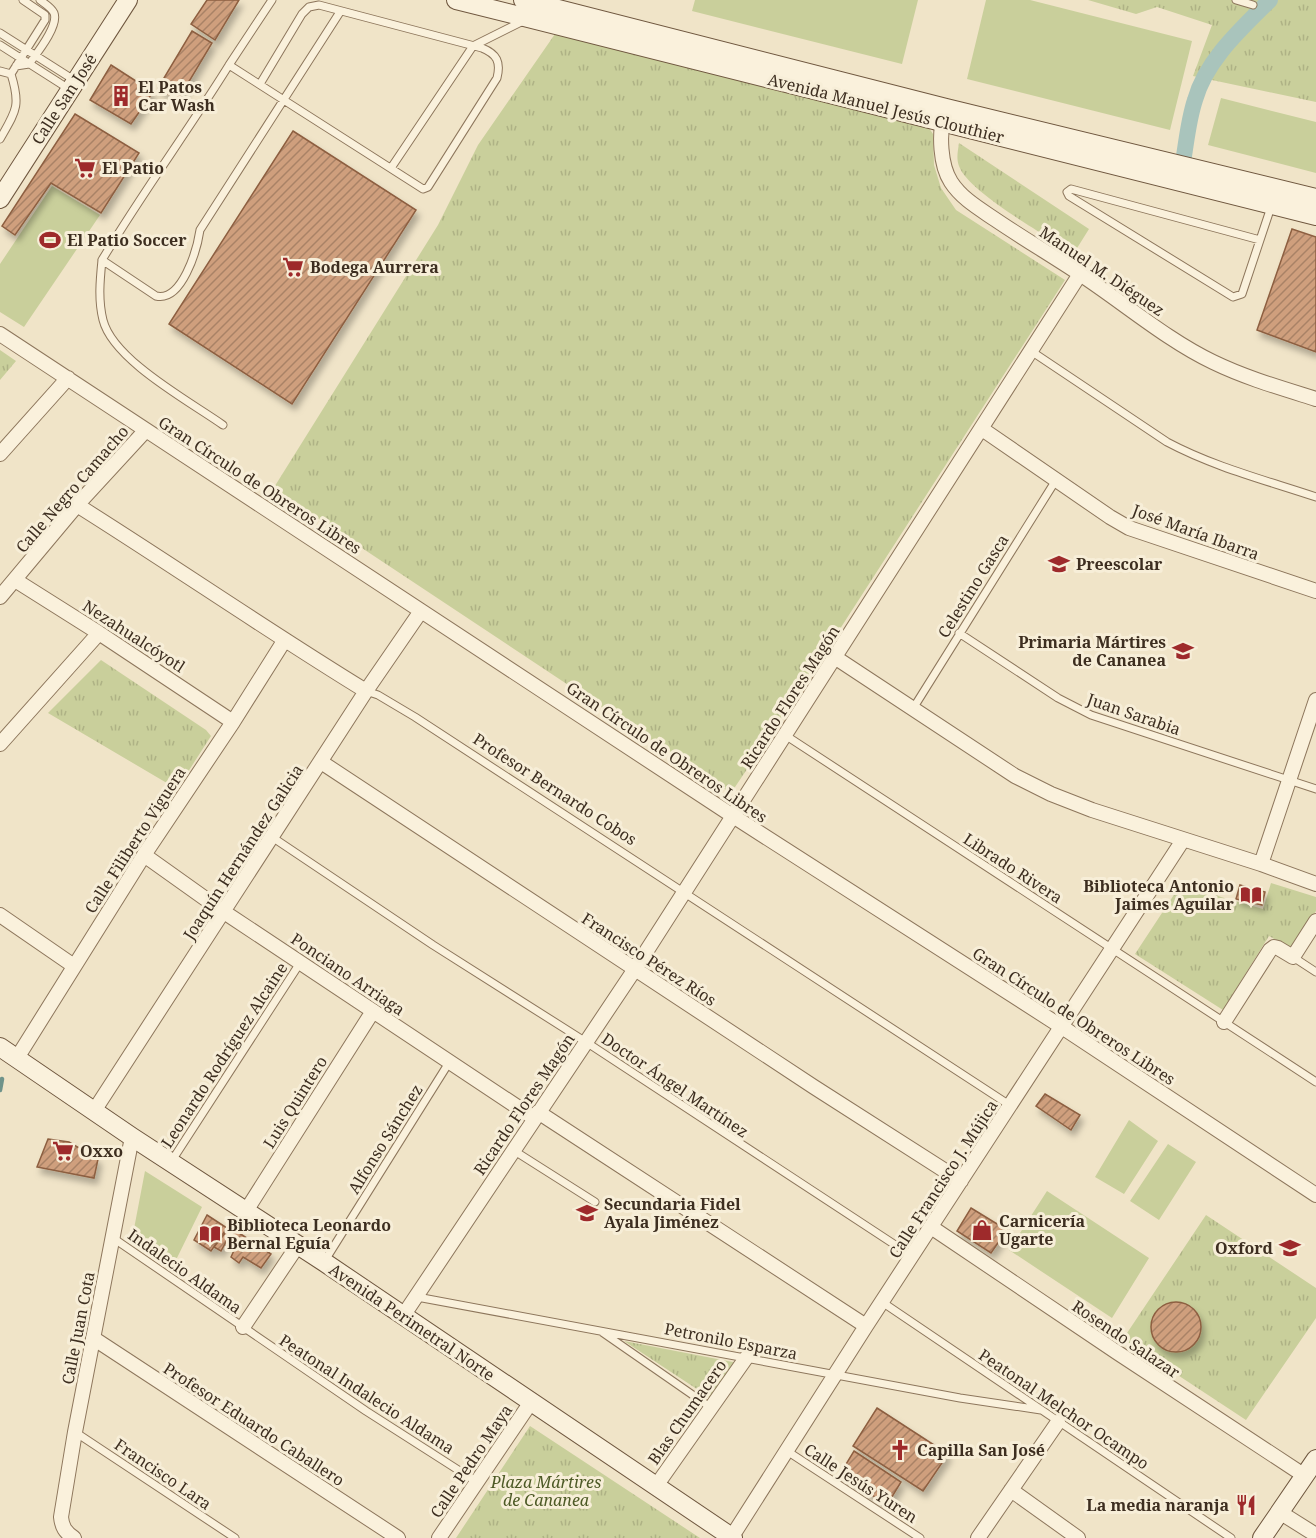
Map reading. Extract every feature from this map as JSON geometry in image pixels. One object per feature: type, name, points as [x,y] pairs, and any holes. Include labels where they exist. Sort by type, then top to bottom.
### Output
[{"type":"street","name":"Calle San José","points":[[0,199],[128,0]]},
{"type":"street","name":"Avenida Manuel Jesús Clouthier","points":[[456,0],[495,4],[530,18],[944,115],[1274,196],[1316,198]]},
{"type":"street","name":"Avenida Manuel Jesús Clouthier","points":[[523,0],[944,115]]},
{"type":"street","name":"Manuel M. Diéguez","points":[[944,115],[945,168],[950,180],[969,201],[1189,349],[1236,373],[1316,399]]},
{"type":"street","name":"Avenida Manuel Jesús Clouthier","points":[[1274,196],[1316,216]]},
{"type":"street","name":"Ricardo Flores Magón","points":[[403,1316],[635,969],[1080,274]]},
{"type":"street","name":"Gran Círculo de Obreros Libres","points":[[0,334],[733,816],[1062,1027],[1316,1195]]},
{"type":"street","points":[[0,454],[68,378]]},
{"type":"street","name":"José María Ibarra","points":[[982,429],[1129,528],[1316,591]]},
{"type":"street","name":"Calle Negro Camacho","points":[[0,597],[77,506],[146,430]]},
{"type":"street","name":"Profesor Bernardo Cobos","points":[[77,506],[184,573],[284,641],[366,691]]},
{"type":"street","name":"Nezahualcóyotl","points":[[15,580],[233,722]]},
{"type":"street","name":"Joaquín Hernández Galicia","points":[[94,1111],[366,691],[421,611]]},
{"type":"street","points":[[0,744],[99,633]]},
{"type":"street","name":"Calle Filiberto Viguera","points":[[16,1058],[144,855],[284,641]]},
{"type":"street","points":[[836,658],[914,707],[1015,776],[1051,794],[1092,810],[1316,884]]},
{"type":"street","points":[[1261,864],[1316,700]]},
{"type":"street","name":"Francisco Pérez Ríos","points":[[321,762],[961,1180]]},
{"type":"street","name":"Calle Francisco J. Mújica","points":[[732,1538],[866,1326],[1183,840]]},
{"type":"street","name":"Ponciano Arriaga","points":[[144,855],[224,912],[373,1011],[866,1326]]},
{"type":"street","points":[[0,915],[74,966]]},
{"type":"street","points":[[1224,1022],[1270,950],[1274,947],[1278,948],[1293,957],[1316,921]]},
{"type":"street","name":"Luis Quintero","points":[[246,1211],[373,1011]]},
{"type":"street","name":"Avenida Perimetral Norte","points":[[0,1047],[132,1137],[324,1262],[732,1538]]},
{"type":"street","name":"Calle Juan Cota","points":[[74,1538],[66,1533],[61,1517],[75,1432],[132,1137]]},
{"type":"street","name":"Rosendo Salazar","points":[[931,1227],[1305,1476]]},
{"type":"street","points":[[243,1327],[298,1245]]},
{"type":"street","name":"Profesor Eduardo Caballero","points":[[93,1338],[398,1538]]},
{"type":"street","name":"Blas Chumacero","points":[[656,1485],[746,1358]]},
{"type":"street","name":"Calle Pedro Maya","points":[[440,1538],[531,1402]]},
{"type":"street","points":[[978,1538],[1058,1422]]},
{"type":"street","points":[[1262,1538],[1316,1459]]},
{"type":"street","points":[[1011,1490],[1078,1538]]},
{"type":"street","points":[[1281,1513],[1316,1535]]},
{"type":"lane","points":[[0,139],[17,104],[11,74],[43,24],[45,15],[23,0]]},
{"type":"lane","points":[[16,66],[29,64],[54,24],[55,15],[40,0]]},
{"type":"lane","points":[[223,425],[138,367],[122,353],[103,321],[100,301],[102,260],[272,0]]},
{"type":"lane","points":[[1236,0],[1253,5]]},
{"type":"lane","points":[[229,65],[421,189],[428,187],[497,78],[499,63],[495,54],[472,46],[319,5],[306,9],[260,84]]},
{"type":"lane","points":[[391,168],[472,46],[554,8]]},
{"type":"lane","points":[[102,260],[156,296],[165,297],[174,291],[195,256],[200,230],[340,12]]},
{"type":"lane","points":[[0,33],[35,55],[72,86]]},
{"type":"lane","points":[[0,45],[29,64],[72,86]]},
{"type":"lane","points":[[0,71],[11,74]]},
{"type":"lane","points":[[1260,240],[1071,189],[1067,192],[1069,196],[1233,297],[1242,294],[1260,240],[1274,196]]},
{"type":"lane","points":[[1031,351],[1167,442],[1204,460],[1316,497]]},
{"type":"lane","name":"Celestino Gasca","points":[[914,707],[1056,480]]},
{"type":"lane","name":"Juan Sarabia","points":[[959,633],[1058,698],[1082,711],[1316,789]]},
{"type":"lane","name":"Profesor Bernardo Cobos","points":[[366,691],[378,695],[424,723],[1011,1106]]},
{"type":"lane","name":"Librado Rivera","points":[[785,735],[1316,1082]]},
{"type":"lane","name":"Doctor Ángel Martínez","points":[[272,837],[433,945],[586,1042],[912,1256]]},
{"type":"lane","points":[[1293,957],[1316,972]]},
{"type":"lane","name":"Leonardo Rodríguez Alcaine","points":[[171,1162],[301,962]]},
{"type":"lane","name":"Alfonso Sánchez","points":[[324,1262],[450,1061]]},
{"type":"lane","points":[[513,1150],[595,1202]]},
{"type":"lane","name":"Indalecio Aldama","points":[[112,1237],[243,1327]]},
{"type":"lane","name":"Petronilo Esparza","points":[[417,1297],[599,1329],[960,1398],[1041,1410]]},
{"type":"lane","name":"Peatonal Melchor Ocampo","points":[[882,1302],[1231,1538]]},
{"type":"lane","name":"Peatonal Indalecio Aldama","points":[[243,1327],[477,1482]]},
{"type":"lane","points":[[599,1329],[710,1407]]},
{"type":"lane","name":"Francisco Lara","points":[[75,1432],[235,1538]]},
{"type":"lane","name":"Calle Jesús Yuren","points":[[787,1451],[920,1538]]},
{"type":"green space","points":[[695,0],[918,0],[902,64],[692,11]]},
{"type":"green space","points":[[986,0],[1030,0],[1192,41],[1170,130],[967,79]]},
{"type":"green space","points":[[1088,0],[1316,0],[1316,102],[1193,76],[1212,25],[1157,7],[1136,14]]},
{"type":"green space","points":[[555,34],[929,128],[933,134],[934,165],[941,188],[956,210],[1065,280],[807,680],[731,793],[273,489],[438,225],[478,145]]},
{"type":"green space","points":[[1221,98],[1316,122],[1316,173],[1208,145]]},
{"type":"green space","points":[[959,143],[1089,229],[1074,253],[992,201],[965,177],[957,157]]},
{"type":"green space","name":"El Patio Soccer","points":[[52,186],[100,215],[24,327],[0,312],[0,264]]},
{"type":"green space","points":[[0,350],[16,361],[0,380]]},
{"type":"green space","points":[[101,660],[206,730],[211,736],[177,789],[48,713]]},
{"type":"green space","points":[[1183,881],[1221,897],[1263,909],[1271,883],[1316,897],[1316,911],[1291,949],[1269,936],[1223,1010],[1135,954]]},
{"type":"green space","points":[[1129,1120],[1158,1141],[1124,1194],[1095,1177]]},
{"type":"green space","points":[[1168,1144],[1196,1162],[1159,1220],[1130,1201]]},
{"type":"green space","points":[[145,1171],[202,1207],[175,1262],[133,1234]]},
{"type":"green space","points":[[1047,1191],[1149,1258],[1112,1318],[1009,1250]]},
{"type":"green space","points":[[1206,1215],[1316,1288],[1316,1318],[1246,1420],[1123,1339]]},
{"type":"green space","points":[[624,1341],[738,1363],[712,1399]]},
{"type":"green space","name":"Plaza Mártires de Cananea","points":[[530,1426],[700,1538],[456,1538]]},
{"type":"building","points":[[207,0],[239,0],[215,40],[191,24]]},
{"type":"building","points":[[192,31],[212,43],[178,100],[158,88]]},
{"type":"building","name":"El Patos Car Wash","points":[[111,65],[153,92],[131,124],[90,100]]},
{"type":"building","name":"El Patio","points":[[75,114],[139,153],[101,213],[51,183],[15,235],[2,226]]},
{"type":"building","name":"Bodega Aurrera","points":[[293,131],[416,210],[292,404],[169,324]]},
{"type":"building","points":[[1292,229],[1316,237],[1316,352],[1257,330]]},
{"type":"building","name":"Biblioteca Antonio Jaimes Aguilar","points":[[1240,885],[1265,892],[1262,905],[1236,899]]},
{"type":"building","points":[[1045,1094],[1080,1115],[1071,1130],[1036,1106]]},
{"type":"building","name":"Oxxo","points":[[48,1139],[69,1142],[98,1159],[94,1178],[37,1167]]},
{"type":"building","name":"Carnicería Ugarte","points":[[971,1208],[1007,1230],[991,1253],[957,1231]]},
{"type":"building","name":"Biblioteca Leonardo Bernal Eguía","points":[[207,1215],[227,1228],[211,1251],[194,1240]]},
{"type":"building","points":[[230,1227],[271,1254],[261,1268],[243,1257],[239,1263],[231,1257],[236,1246],[227,1240],[221,1251],[214,1247]]},
{"type":"building","points":[[1171,1302],[1181,1302],[1194,1309],[1201,1322],[1201,1332],[1194,1345],[1181,1352],[1171,1352],[1162,1348],[1155,1341],[1151,1332],[1151,1322],[1155,1313],[1162,1306]]},
{"type":"building","name":"Capilla San José","points":[[877,1408],[948,1454],[923,1491],[853,1446]]},
{"type":"building","points":[[854,1451],[901,1482],[887,1505],[840,1474]]},
{"type":"waterway","points":[[1184,156],[1193,107],[1207,72],[1226,46],[1270,0]]},
{"type":"waterway","points":[[0,1090],[2,1079]]},
{"type":"place","name":"El Patos Car Wash","points":[[121,96]]},
{"type":"place","name":"El Patio","points":[[85,168]]},
{"type":"place","name":"El Patio Soccer","points":[[50,240]]},
{"type":"place","name":"Bodega Aurrera","points":[[293,267]]},
{"type":"place","name":"Preescolar","points":[[1059,564]]},
{"type":"place","name":"Primaria Mártires de Cananea","points":[[1183,651]]},
{"type":"place","name":"Biblioteca Antonio Jaimes Aguilar","points":[[1251,895]]},
{"type":"place","name":"Oxxo","points":[[63,1151]]},
{"type":"place","name":"Secundaria Fidel Ayala Jiménez","points":[[587,1213]]},
{"type":"place","name":"Carnicería Ugarte","points":[[982,1230]]},
{"type":"place","name":"Biblioteca Leonardo Bernal Eguía","points":[[210,1234]]},
{"type":"place","name":"Oxford","points":[[1290,1248]]},
{"type":"place","name":"Capilla San José","points":[[900,1450]]},
{"type":"place","name":"La media naranja","points":[[1246,1505]]}]
